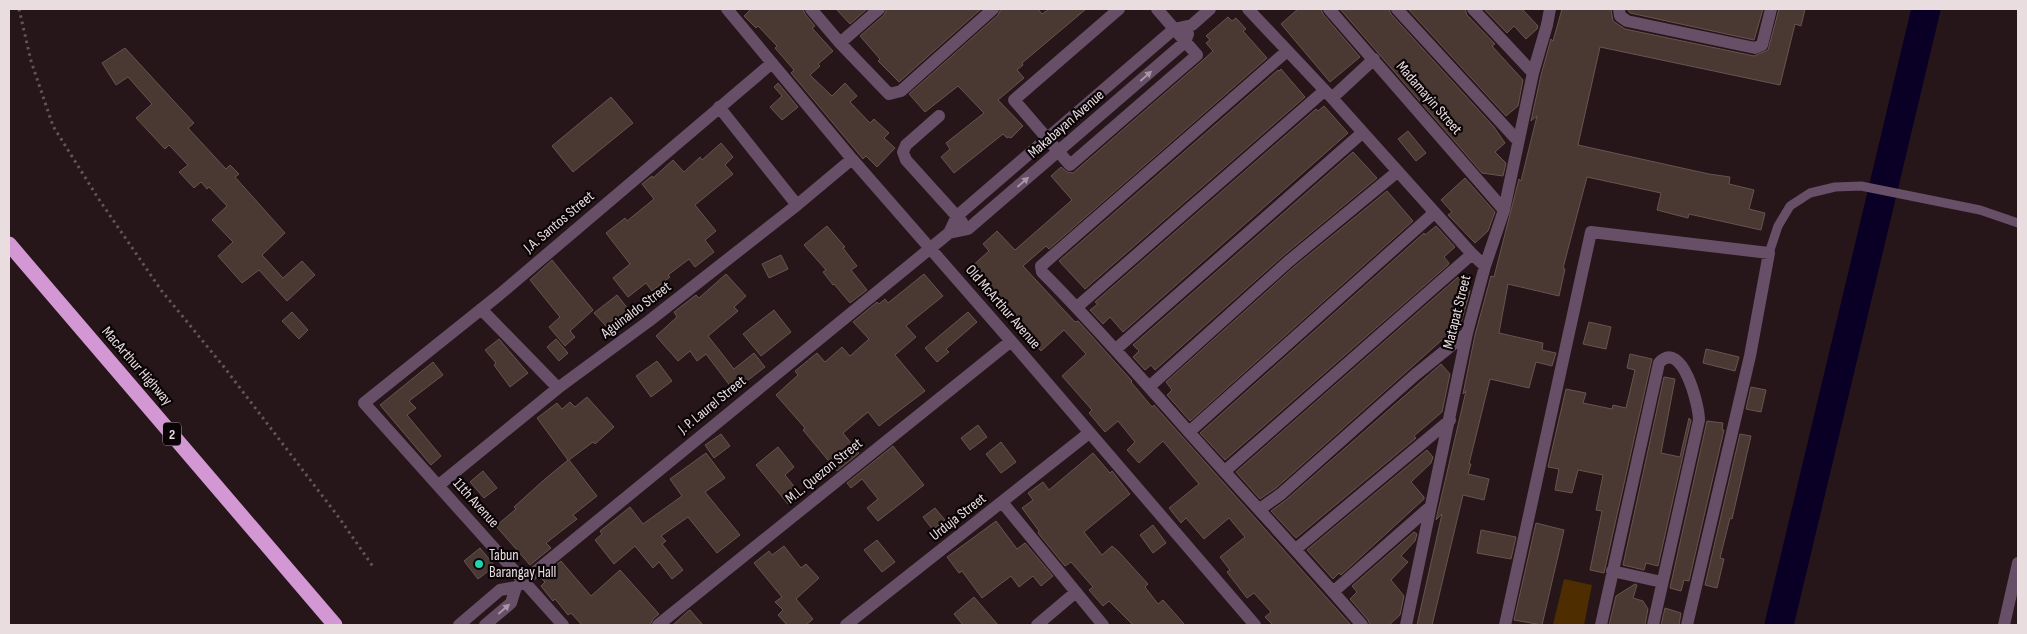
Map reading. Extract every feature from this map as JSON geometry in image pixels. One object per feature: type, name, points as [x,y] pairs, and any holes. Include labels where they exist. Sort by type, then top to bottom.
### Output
[{"type":"highway","name":"MacArthur Highway","points":[[9,244],[335,625]]},
{"type":"street","name":"Old McArthur Avenue","points":[[727,9],[852,159],[1255,625]]},
{"type":"street","points":[[811,9],[840,43],[889,94],[901,91],[993,9]]},
{"type":"street","points":[[840,43],[879,9]]},
{"type":"street","points":[[1119,9],[1014,100],[1070,165],[1197,55],[1156,9]]},
{"type":"street","name":"Makabayan Avenue","points":[[930,249],[949,233],[957,216],[1174,29],[1192,24],[1210,9]]},
{"type":"street","points":[[1248,9],[1434,213],[1485,266]]},
{"type":"street","name":"Madamayin Street","points":[[1329,9],[1504,210]]},
{"type":"street","points":[[1397,9],[1518,140]]},
{"type":"street","points":[[1473,9],[1533,73]]},
{"type":"street","name":"Matapat Street","points":[[1406,625],[1467,333],[1485,266],[1504,210],[1533,73],[1550,9]]},
{"type":"street","points":[[1619,9],[1620,16],[1627,21],[1755,48],[1762,46],[1770,9]]},
{"type":"street","points":[[1186,42],[1192,24]]},
{"type":"street","name":"Makabayan Avenue","points":[[949,233],[968,229],[1186,42]]},
{"type":"street","points":[[1287,51],[1041,266],[1042,272],[1116,349],[1362,625]]},
{"type":"street","points":[[1077,307],[1328,95],[1374,59]]},
{"type":"street","name":"J.A. Santos Street","points":[[364,403],[481,309],[772,63]]},
{"type":"street","points":[[719,107],[797,205]]},
{"type":"street","points":[[938,116],[906,145],[903,152],[906,160],[968,229]]},
{"type":"street","points":[[1116,349],[1362,133]]},
{"type":"street","name":"Aguinaldo Street","points":[[438,485],[558,388],[649,321],[797,205],[852,159]]},
{"type":"street","points":[[1149,387],[1289,261],[1397,172]]},
{"type":"street","points":[[1189,432],[1434,213]]},
{"type":"street","points":[[1505,625],[1591,232],[1769,254],[1748,365],[1687,625]]},
{"type":"street","name":"J. P. Laurel Street","points":[[459,625],[500,590],[520,584],[930,249]]},
{"type":"street","points":[[1225,471],[1472,254]]},
{"type":"street","points":[[481,309],[558,388]]},
{"type":"street","points":[[1260,509],[1281,494],[1415,376],[1467,333]]},
{"type":"street","name":"M.L. Quezon Street","points":[[658,625],[1011,341]]},
{"type":"street","points":[[1600,625],[1659,363],[1663,358],[1668,357],[1677,361],[1684,369],[1696,398],[1699,420],[1653,625]]},
{"type":"street","name":"11th Avenue","points":[[364,403],[438,485],[520,584],[563,625]]},
{"type":"street","points":[[1296,549],[1450,420]]},
{"type":"street","name":"Urduja Street","points":[[846,625],[1090,433]]},
{"type":"street","points":[[1002,502],[1103,625]]},
{"type":"street","points":[[1333,592],[1430,507]]},
{"type":"street","points":[[2004,625],[2018,563]]},
{"type":"street","points":[[1612,571],[1662,582]]},
{"type":"street","name":"J. P. Laurel Street","points":[[487,624],[511,603],[520,584]]},
{"type":"street","points":[[1037,625],[1076,592]]},
{"type":"street","points":[[476,610],[487,624]]},
{"type":"lane","points":[[1769,254],[1778,226],[1790,206],[1810,193],[1835,187],[1861,186],[1980,210],[2018,223]]},
{"type":"path","points":[[19,9],[31,61],[53,126],[98,198],[161,290],[224,367],[340,519],[374,568]]},
{"type":"shaded area","points":[[1564,579],[1592,585],[1584,625],[1553,625]]},
{"type":"building","points":[[751,9],[803,9],[815,26],[812,28],[833,51],[818,64],[820,66],[810,75],[832,96],[845,83],[857,96],[850,102],[870,123],[874,119],[889,133],[884,138],[895,148],[877,167],[866,156],[863,159],[791,73],[794,70],[775,48],[777,46],[758,26],[756,28],[744,16]]},
{"type":"building","points":[[836,9],[867,9],[850,24]]},
{"type":"building","points":[[887,9],[981,9],[899,82],[878,61],[880,59],[860,36],[884,15]]},
{"type":"building","points":[[1001,9],[1038,9],[1042,14],[1049,9],[1086,9],[1022,63],[1023,65],[1017,70],[1024,78],[998,100],[1023,126],[1011,138],[1007,138],[1003,134],[954,173],[941,157],[950,149],[946,143],[984,113],[958,86],[925,112],[909,94],[998,15]]},
{"type":"building","points":[[1298,9],[1321,9],[1323,14],[1360,57],[1330,82],[1281,24]]},
{"type":"building","points":[[1340,9],[1389,9],[1391,14],[1494,127],[1505,143],[1495,152],[1506,163],[1503,176],[1482,173]]},
{"type":"building","points":[[1408,9],[1465,9],[1467,15],[1495,44],[1492,46],[1523,80],[1518,106],[1506,116]]},
{"type":"building","points":[[1484,9],[1522,9],[1538,26],[1537,29],[1526,39],[1514,26],[1507,33]]},
{"type":"building","points":[[1562,9],[1611,9],[1613,21],[1625,29],[1754,56],[1768,50],[1779,9],[1805,9],[1801,26],[1795,24],[1780,85],[1600,47],[1578,145],[1730,177],[1729,184],[1754,190],[1749,209],[1765,213],[1761,230],[1689,214],[1688,218],[1657,210],[1661,193],[1587,177],[1563,268],[1565,269],[1559,296],[1508,284],[1499,333],[1543,343],[1542,350],[1556,353],[1552,366],[1536,362],[1529,388],[1490,379],[1468,474],[1489,479],[1484,500],[1463,495],[1432,625],[1417,625],[1442,514],[1436,520],[1466,391],[1463,394],[1475,335],[1491,276],[1494,277],[1519,179],[1521,181],[1537,116],[1531,121],[1541,75]]},
{"type":"building","points":[[1627,9],[1763,9],[1754,40],[1630,13]]},
{"type":"building","points":[[1228,17],[1232,21],[1236,18],[1246,29],[1243,31],[1267,58],[1049,249],[1046,246],[1023,266],[1075,322],[1078,321],[1090,334],[1132,381],[1152,407],[1154,405],[1351,625],[1273,625],[1265,617],[1271,612],[1254,593],[1247,598],[1227,572],[1230,570],[1220,557],[1245,537],[1229,518],[1204,539],[1186,518],[1181,523],[1169,508],[1199,484],[1163,441],[1139,463],[1127,450],[1135,442],[1118,421],[1105,432],[1089,413],[1092,410],[1062,376],[1086,354],[1064,330],[1041,351],[969,269],[989,251],[983,244],[997,231],[1015,250],[1072,200],[1051,176],[1061,167],[1067,172],[1073,173],[1202,61],[1213,51],[1206,43],[1210,40],[1206,36]]},
{"type":"building","points":[[125,48],[194,123],[188,128],[226,169],[230,165],[239,174],[235,177],[285,233],[262,255],[283,278],[302,261],[315,275],[287,301],[259,270],[242,283],[218,256],[233,242],[212,220],[227,206],[209,187],[207,189],[201,182],[194,188],[179,172],[188,165],[169,145],[165,149],[136,118],[152,104],[128,77],[116,85],[102,63]]},
{"type":"building","points":[[1281,69],[1305,97],[1085,289],[1059,261]]},
{"type":"building","points":[[778,83],[798,107],[782,120],[770,107],[782,96],[774,87]]},
{"type":"building","points":[[611,97],[633,123],[573,172],[552,146]]},
{"type":"building","points":[[1324,106],[1348,133],[1123,332],[1110,317],[1103,324],[1090,310],[1098,304],[1095,302],[1316,109],[1318,111]]},
{"type":"building","points":[[1408,131],[1426,153],[1416,161],[1398,139]]},
{"type":"building","points":[[721,143],[733,157],[725,165],[733,174],[695,205],[716,231],[705,240],[714,252],[695,267],[689,259],[668,275],[670,277],[652,291],[646,283],[628,297],[613,278],[630,264],[606,233],[625,218],[627,221],[654,199],[642,184],[652,176],[653,178],[673,160],[684,172],[700,157],[702,160]]},
{"type":"building","points":[[1353,152],[1377,178],[1284,255],[1155,370],[1151,365],[1145,370],[1133,357],[1139,351],[1133,345]]},
{"type":"building","points":[[1465,178],[1495,212],[1488,231],[1475,243],[1448,215],[1452,212],[1441,200]]},
{"type":"building","points":[[1387,191],[1413,221],[1190,421],[1167,395],[1172,390],[1166,382],[1294,267]]},
{"type":"building","points":[[827,226],[845,247],[843,248],[857,266],[851,270],[867,290],[850,303],[833,285],[823,272],[826,270],[804,245]]},
{"type":"building","points":[[1436,226],[1455,247],[1444,257],[1449,263],[1448,265],[1225,460],[1200,433],[1424,233],[1425,235]]},
{"type":"building","points":[[781,255],[788,269],[769,278],[762,264]]},
{"type":"building","points":[[552,260],[593,310],[570,331],[575,337],[565,346],[549,327],[560,317],[530,280]]},
{"type":"building","points":[[726,274],[746,296],[734,307],[738,311],[708,336],[734,369],[754,353],[765,367],[734,391],[706,354],[697,361],[690,351],[678,361],[656,336],[677,317],[674,312],[696,295],[699,298]]},
{"type":"building","points":[[924,274],[943,296],[906,326],[916,337],[895,355],[925,391],[879,426],[868,412],[843,433],[859,453],[837,471],[803,430],[805,428],[776,395],[798,375],[795,371],[817,353],[825,362],[842,347],[850,356],[869,339],[853,322],[877,302],[879,304],[885,299],[888,303]]},
{"type":"building","points":[[1458,277],[1470,291],[1461,323],[1276,488],[1260,499],[1236,472]]},
{"type":"building","points":[[617,295],[633,315],[622,323],[617,316],[606,326],[594,313]]},
{"type":"building","points":[[774,310],[791,332],[761,356],[743,334]]},
{"type":"building","points":[[292,312],[308,330],[299,339],[282,321]]},
{"type":"building","points":[[968,312],[977,322],[946,349],[949,352],[937,362],[925,348]]},
{"type":"building","points":[[1589,322],[1611,327],[1606,349],[1583,344]]},
{"type":"building","points":[[499,339],[528,373],[510,387],[494,365],[496,363],[485,350]]},
{"type":"building","points":[[556,339],[568,353],[559,361],[547,347]]},
{"type":"building","points":[[1706,349],[1739,357],[1735,371],[1703,363]]},
{"type":"building","points":[[1630,354],[1652,359],[1604,573],[1590,570],[1602,511],[1596,510],[1603,475],[1578,470],[1572,493],[1555,490],[1559,469],[1548,467],[1566,389],[1586,393],[1583,403],[1612,409],[1613,405],[1626,408],[1635,370],[1627,368]]},
{"type":"building","points":[[657,361],[672,381],[651,397],[636,376]]},
{"type":"building","points":[[433,362],[443,375],[409,401],[416,408],[407,415],[441,456],[431,465],[380,405]]},
{"type":"building","points":[[1441,364],[1450,374],[1442,412],[1414,436],[1416,438],[1296,538],[1271,511]]},
{"type":"building","points":[[1664,377],[1675,379],[1661,453],[1680,457],[1689,418],[1691,420],[1658,566],[1646,563],[1644,570],[1623,565]]},
{"type":"building","points":[[1751,387],[1766,390],[1761,412],[1746,409]]},
{"type":"building","points":[[587,397],[614,427],[595,444],[593,442],[569,460],[597,496],[573,515],[577,519],[546,543],[551,548],[530,565],[496,526],[516,509],[514,507],[568,460],[537,418],[557,403],[562,409],[570,402],[575,407]]},
{"type":"building","points":[[1707,421],[1723,423],[1722,430],[1724,430],[1689,581],[1684,580],[1681,591],[1670,588]]},
{"type":"building","points":[[978,425],[987,437],[970,450],[961,438]]},
{"type":"building","points":[[721,434],[730,446],[714,458],[705,445]]},
{"type":"building","points":[[1740,434],[1751,436],[1732,519],[1730,518],[1720,558],[1724,559],[1717,588],[1705,585]]},
{"type":"building","points":[[1001,442],[1016,462],[1001,473],[986,454]]},
{"type":"building","points":[[893,446],[924,485],[878,521],[867,508],[878,499],[862,479],[851,488],[847,483]]},
{"type":"building","points":[[778,447],[794,467],[785,475],[800,494],[788,504],[756,465]]},
{"type":"building","points":[[1427,450],[1433,457],[1431,463],[1411,482],[1424,499],[1341,575],[1339,573],[1333,579],[1307,550]]},
{"type":"building","points":[[706,453],[725,478],[705,492],[740,535],[717,553],[688,517],[661,536],[666,541],[662,544],[683,570],[672,579],[659,562],[653,568],[635,546],[614,564],[595,540],[602,534],[600,531],[630,507],[643,524],[682,496],[670,479]]},
{"type":"building","points":[[1093,453],[1110,473],[1112,471],[1130,494],[1084,532],[1102,555],[1112,546],[1118,551],[1148,584],[1145,587],[1158,604],[1163,600],[1185,625],[1133,625],[1109,601],[1103,606],[1089,590],[1093,587],[1071,562],[1065,566],[1038,533],[1039,531],[1022,508],[1033,500],[1028,493],[1043,482],[1049,490]]},
{"type":"building","points":[[483,471],[497,488],[484,498],[470,482]]},
{"type":"building","points":[[935,508],[945,520],[933,530],[923,517]]},
{"type":"building","points":[[996,521],[1017,549],[1025,543],[1053,576],[1041,586],[1033,576],[1019,587],[1011,576],[982,598],[962,571],[959,573],[947,557]]},
{"type":"building","points":[[1536,523],[1564,530],[1542,625],[1514,620]]},
{"type":"building","points":[[1153,525],[1166,543],[1153,553],[1140,535]]},
{"type":"building","points":[[1481,530],[1516,537],[1511,559],[1477,553]]},
{"type":"building","points":[[1414,532],[1417,534],[1415,541],[1401,556],[1408,562],[1391,580],[1404,596],[1400,615],[1389,625],[1370,625],[1350,599],[1357,592],[1352,586]]},
{"type":"building","points":[[877,540],[895,562],[882,572],[864,550]]},
{"type":"building","points":[[784,546],[801,568],[806,564],[819,578],[796,599],[813,619],[806,625],[787,625],[778,615],[783,610],[775,602],[782,597],[754,563],[769,551],[772,555]]},
{"type":"building","name":"Tabun Barangay Hall","points":[[480,548],[495,566],[478,579],[464,561]]},
{"type":"building","points":[[561,561],[591,596],[620,570],[659,614],[650,625],[582,625],[571,613],[568,615],[555,599],[553,601],[541,586],[545,582],[541,578]]},
{"type":"building","points":[[1635,584],[1637,585],[1633,598],[1643,601],[1648,609],[1645,625],[1609,625],[1616,596]]},
{"type":"building","points":[[974,597],[998,625],[963,625],[954,614]]},
{"type":"building","points":[[1665,608],[1681,613],[1679,625],[1661,625]]},
{"type":"building","points":[[690,610],[703,625],[673,625],[687,612]]},
{"type":"waterway","points":[[1779,625],[1926,9]]},
{"type":"place","name":"Tabun Barangay Hall","points":[[479,564]]}]
